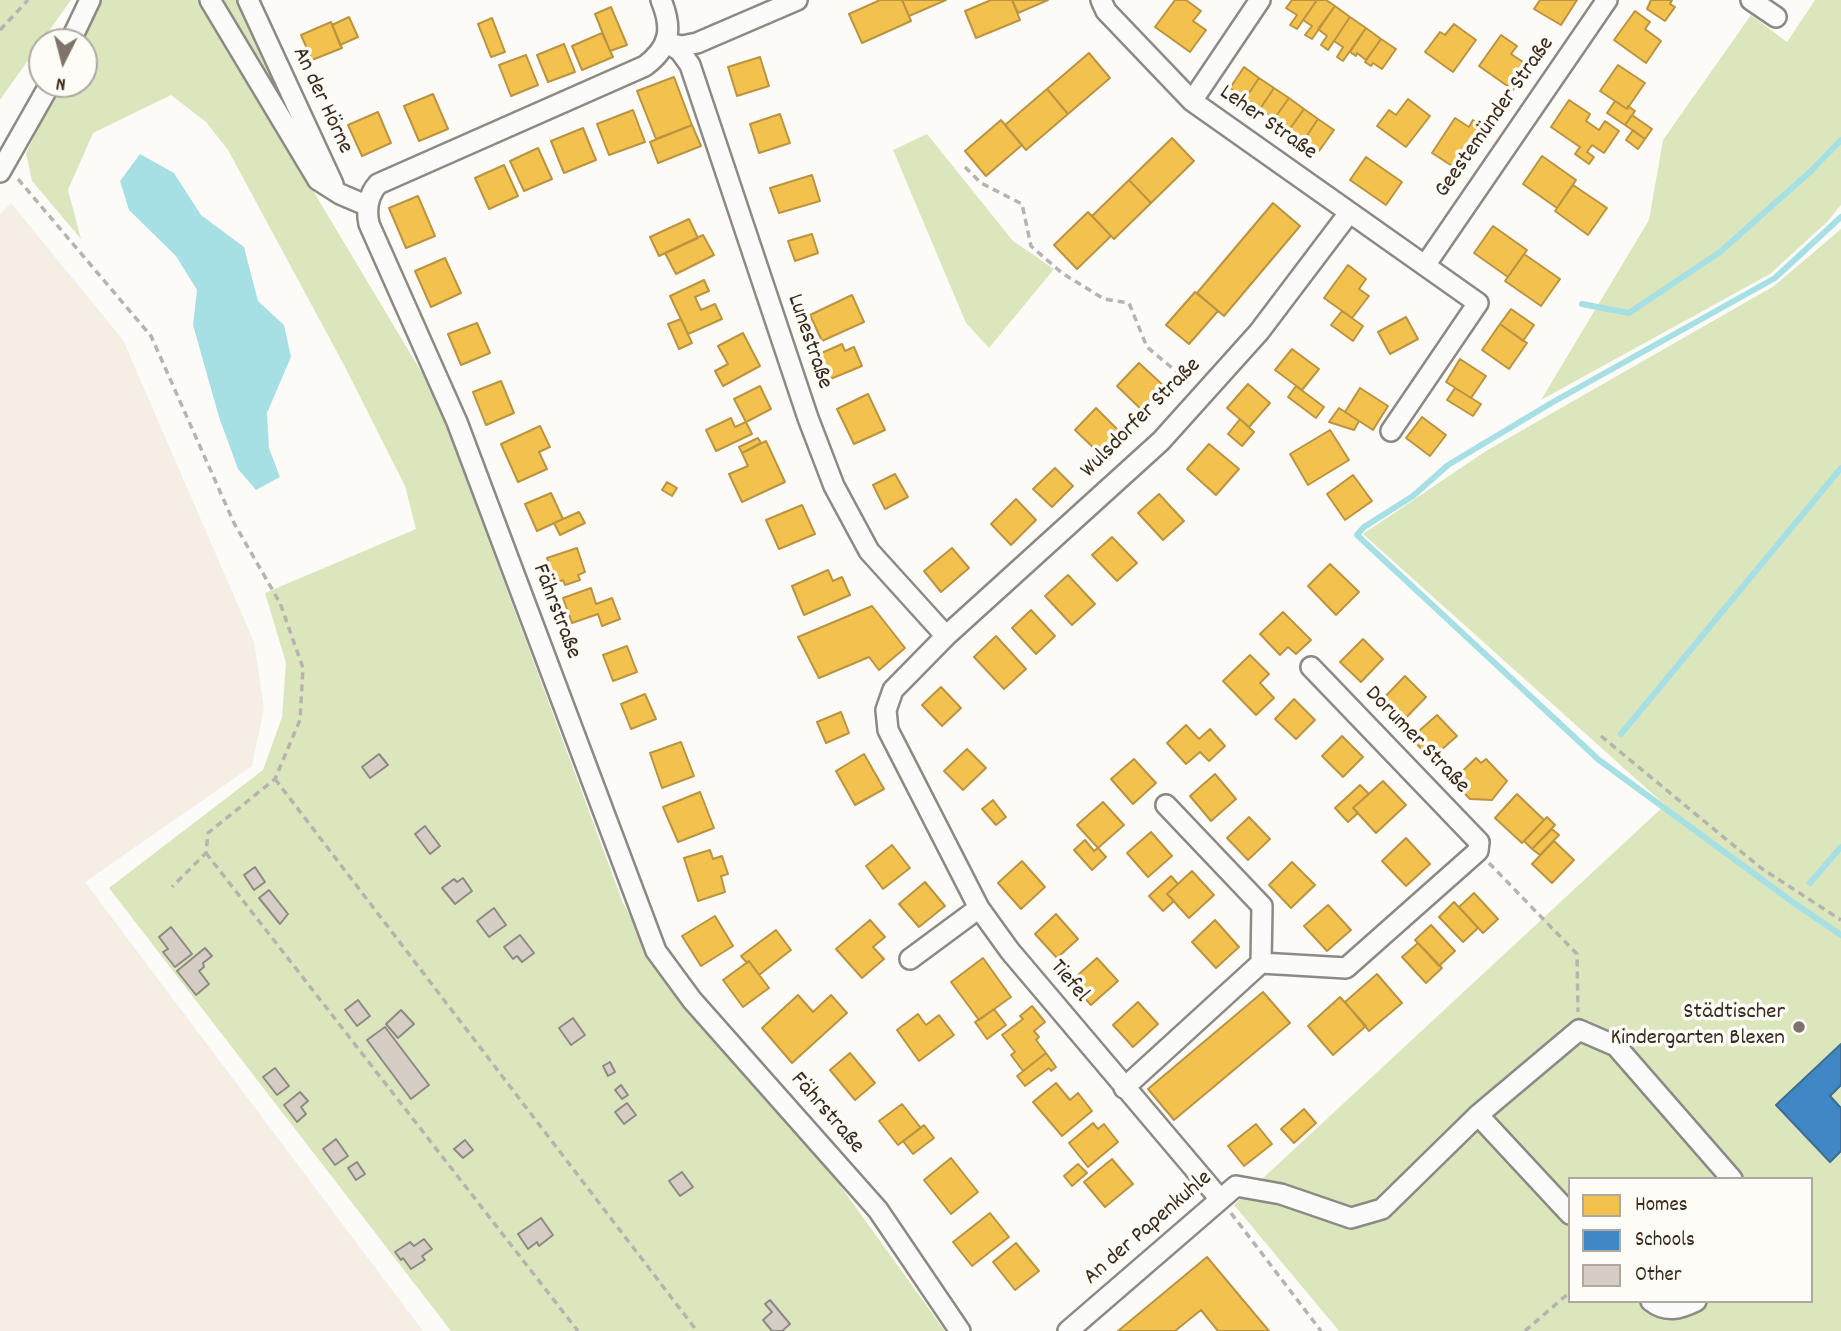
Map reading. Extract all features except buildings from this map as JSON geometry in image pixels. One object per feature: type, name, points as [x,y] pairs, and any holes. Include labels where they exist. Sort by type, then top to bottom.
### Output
[{"type":"street","points":[[77,28],[90,0]]},
{"type":"street","points":[[210,0],[318,180],[340,194],[368,206],[378,184],[645,66],[659,55],[666,43],[668,24],[661,0]]},
{"type":"street","name":"An der Hörne","points":[[248,0],[305,127],[340,194]]},
{"type":"street","points":[[666,43],[682,46],[697,43],[797,0]]},
{"type":"street","name":"Leher Straße","points":[[1101,0],[1106,11],[1192,101],[1478,303],[1391,431]]},
{"type":"street","points":[[1192,101],[1260,0]]},
{"type":"street","name":"Geestemünder Straße","points":[[1426,264],[1607,0]]},
{"type":"street","points":[[1751,0],[1776,17]]},
{"type":"street","name":"Lunestraße","points":[[666,43],[680,51],[690,65],[808,418],[834,486],[869,551],[946,636]]},
{"type":"street","points":[[3,168],[42,98]]},
{"type":"street","name":"Fährstraße","points":[[368,206],[369,224],[457,422],[656,951],[692,1000],[878,1210],[960,1331]]},
{"type":"street","name":"Wulsdorfer Straße","points":[[946,636],[1161,441],[1259,332],[1349,213]]},
{"type":"street","name":"Tiefel","points":[[946,636],[893,690],[886,709],[888,730],[979,908],[1010,951],[1220,1199]]},
{"type":"street","name":"Dorumer Straße","points":[[1311,667],[1479,842],[1478,851]]},
{"type":"street","points":[[1166,805],[1262,906],[1261,963]]},
{"type":"street","points":[[1124,1088],[1261,963],[1346,968],[1478,851]]},
{"type":"street","points":[[910,959],[979,908]]},
{"type":"street","points":[[1579,1030],[1616,1046],[1730,1177]]},
{"type":"street","name":"An der Papenkuhle","points":[[1068,1331],[1236,1186],[1281,1194],[1351,1218],[1382,1209],[1478,1115],[1579,1030]]},
{"type":"street","points":[[1478,1115],[1568,1212]]},
{"type":"street","points":[[1652,1303],[1678,1310],[1692,1303]]},
{"type":"path","points":[[0,30],[28,0]]},
{"type":"path","points":[[965,167],[981,183],[1022,204],[1031,246],[1062,273],[1104,299],[1129,303],[1147,347],[1203,394]]},
{"type":"path","points":[[3,168],[152,335],[234,523],[279,603],[303,668],[300,720],[275,779],[208,833],[206,853],[172,887]]},
{"type":"path","points":[[1601,736],[1761,868],[1841,920]]},
{"type":"path","points":[[275,779],[697,1331]]},
{"type":"path","points":[[1478,851],[1577,954],[1579,1030]]},
{"type":"path","points":[[206,853],[578,1331]]},
{"type":"path","points":[[1220,1199],[1321,1331]]},
{"type":"path","points":[[1525,1331],[1568,1294]]},
{"type":"shaded area","points":[[11,203],[123,340],[254,642],[264,708],[252,766],[85,882],[423,1331],[0,1331],[0,214]]},
{"type":"green space","points":[[0,0],[71,0],[51,28],[28,28],[28,61],[0,100]]},
{"type":"green space","points":[[102,0],[199,0],[434,393],[623,903],[661,975],[831,1173],[945,1331],[451,1331],[109,888],[263,770],[282,717],[286,663],[265,593],[416,529],[405,486],[344,365],[228,150],[206,122],[171,95],[93,133],[68,190],[81,239],[32,181],[26,153],[53,98],[98,98],[98,28],[88,28]]},
{"type":"green space","points":[[218,0],[240,0],[305,143]]},
{"type":"green space","points":[[1815,0],[1841,0],[1841,205],[1827,222],[1770,274],[1541,400],[1649,220],[1663,140],[1751,15],[1787,42]]},
{"type":"green space","points":[[927,134],[1013,241],[1054,269],[989,348],[966,323],[893,150]]},
{"type":"green space","points":[[1841,229],[1841,1331],[1339,1331],[1234,1205],[1665,805],[1363,534],[1486,451],[1774,286]]},
{"type":"water","points":[[140,154],[174,173],[201,215],[244,247],[258,301],[284,325],[291,357],[267,413],[269,448],[280,477],[256,490],[238,469],[219,417],[193,325],[197,290],[176,256],[129,210],[120,181]]},
{"type":"waterway","points":[[1582,304],[1629,313],[1720,252],[1811,171],[1841,140]]},
{"type":"waterway","points":[[1841,217],[1775,278],[1553,402],[1448,465],[1413,496],[1364,527],[1357,535],[1599,760],[1841,935]]},
{"type":"waterway","points":[[1621,734],[1841,468]]},
{"type":"waterway","points":[[1810,883],[1841,847]]},
{"type":"place","name":"Städtischer Kindergarten Blexen","points":[[1799,1027]]}]
